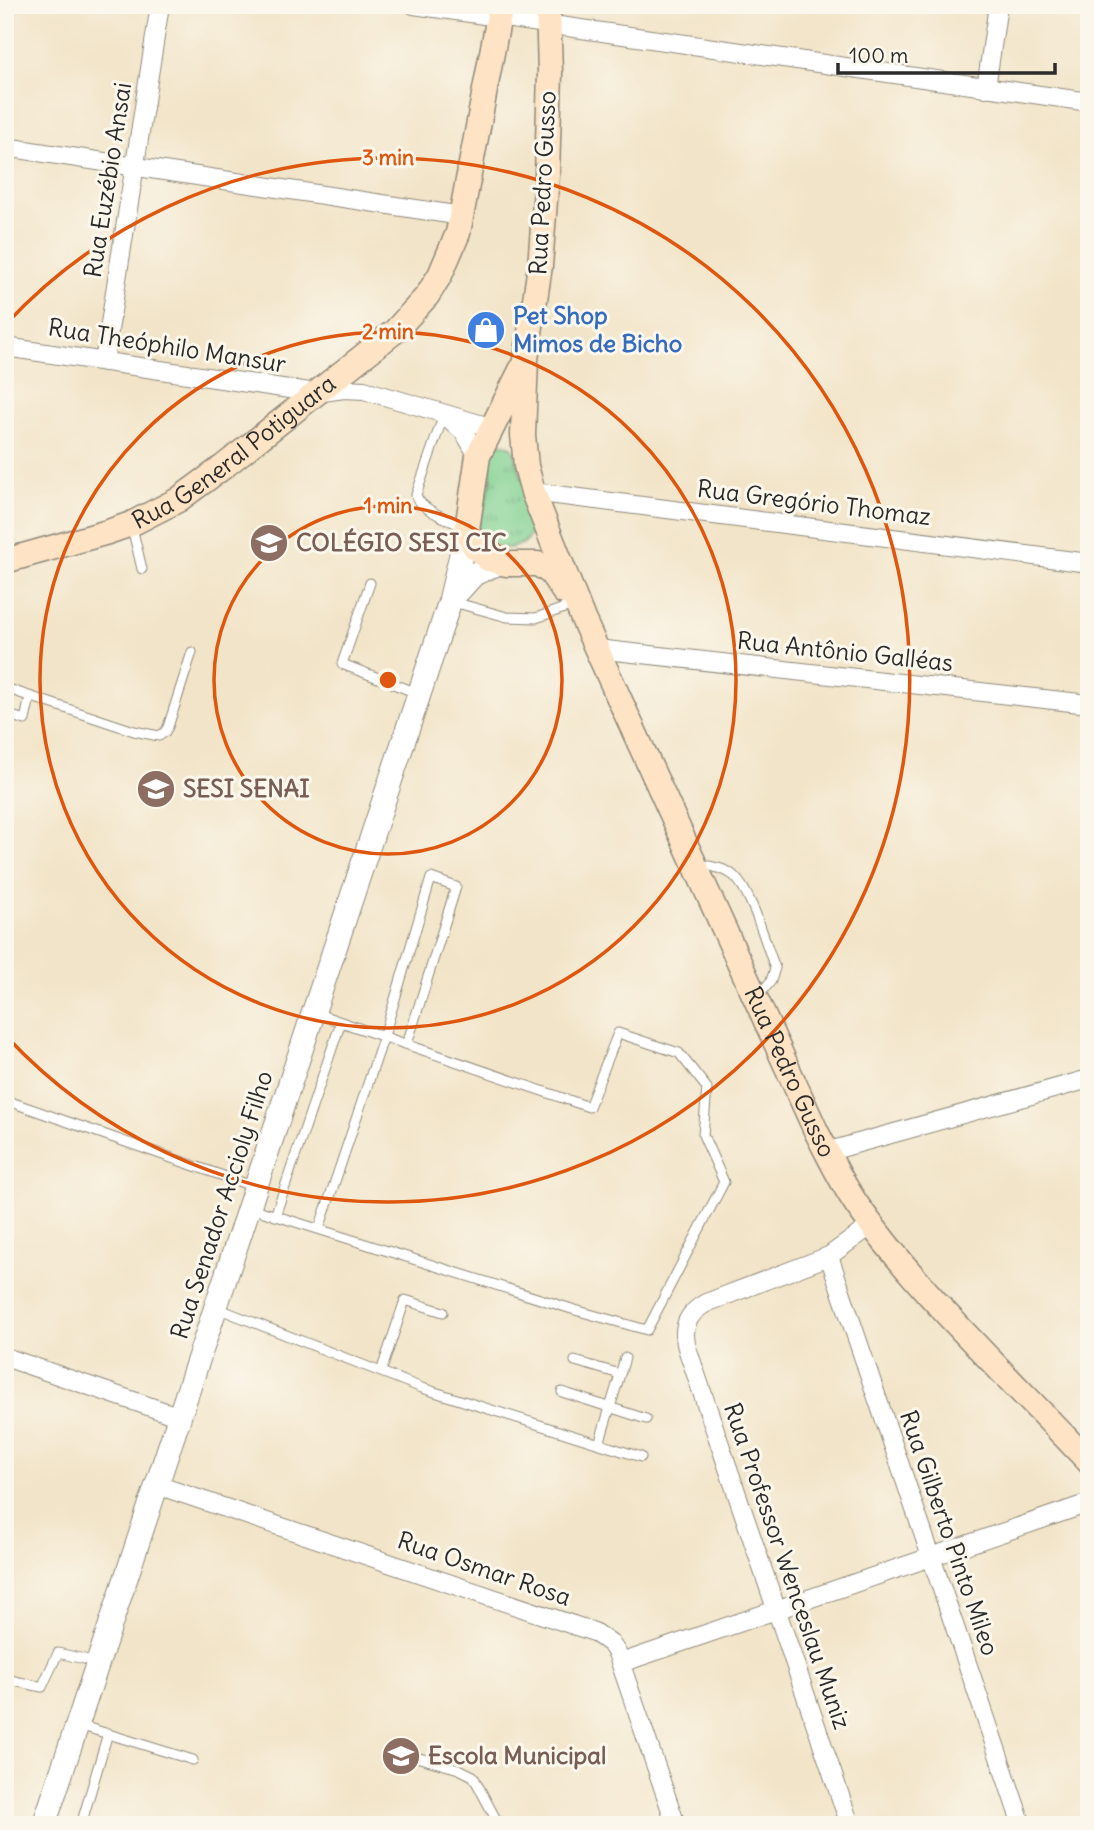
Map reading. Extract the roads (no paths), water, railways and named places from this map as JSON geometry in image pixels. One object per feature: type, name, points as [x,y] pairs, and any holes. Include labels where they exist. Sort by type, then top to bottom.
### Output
[{"type":"main road","name":"Rua General Potiguara","points":[[5,561],[131,524],[178,500],[395,331],[420,306],[451,252],[462,216],[500,12]]},
{"type":"main road","name":"Rua Pedro Gusso","points":[[548,15],[547,175],[540,266],[526,359],[523,435],[526,466],[533,492],[578,612],[846,1189],[872,1225],[926,1289],[1085,1453]]},
{"type":"main road","name":"Rua Pedro Gusso","points":[[526,359],[478,456],[467,529],[469,538],[480,553],[511,563],[538,564],[545,567],[578,612]]},
{"type":"main road","points":[[493,428],[509,426],[523,435]]},
{"type":"main road","points":[[511,563],[541,552],[551,536]]},
{"type":"street","name":"Rua Euzébio Ansai","points":[[104,362],[160,5]]},
{"type":"street","points":[[414,5],[548,15],[986,88],[1089,102]]},
{"type":"street","points":[[986,88],[998,5]]},
{"type":"street","points":[[5,147],[462,216]]},
{"type":"street","name":"Rua Theóphilo Mansur","points":[[5,346],[316,393],[344,389],[364,390],[493,428]]},
{"type":"street","name":"Rua Theóphilo Mansur","points":[[444,414],[464,432],[478,456]]},
{"type":"street","name":"Rua Gregório Thomaz","points":[[533,492],[1089,563]]},
{"type":"street","name":"Rua Senador Accioly Filho","points":[[44,1825],[450,601],[467,529]]},
{"type":"street","points":[[5,550],[32,554]]},
{"type":"street","name":"Rua Senador Accioly Filho","points":[[450,601],[474,574],[511,563]]},
{"type":"street","name":"Rua Antônio Galléas","points":[[597,649],[1089,704]]},
{"type":"street","points":[[827,1152],[1089,1079]]},
{"type":"street","points":[[829,1256],[872,1225]]},
{"type":"street","name":"Rua Professor Wenceslau Muniz","points":[[829,1256],[706,1303],[691,1314],[684,1332],[688,1351],[850,1825]]},
{"type":"street","name":"Rua Gilberto Pinto Mileo","points":[[829,1256],[1022,1825]]},
{"type":"street","points":[[5,1357],[180,1417]]},
{"type":"street","name":"Rua Osmar Rosa","points":[[157,1485],[594,1632],[611,1644],[621,1663],[676,1825]]},
{"type":"street","points":[[621,1663],[931,1557],[1087,1507]]},
{"type":"lane","points":[[444,414],[416,495],[418,503],[426,509],[467,529]]},
{"type":"lane","points":[[131,524],[142,569]]},
{"type":"lane","points":[[370,583],[342,664],[419,694]]},
{"type":"lane","points":[[450,601],[508,617],[536,618],[578,612]]},
{"type":"lane","points":[[5,688],[134,731],[159,736],[165,732],[192,652]]},
{"type":"lane","points":[[5,714],[24,720],[30,697]]},
{"type":"lane","points":[[694,863],[721,869],[734,876],[746,891],[775,968],[771,981],[756,999]]},
{"type":"lane","points":[[319,1229],[384,1036],[431,878],[456,887],[407,1044]]},
{"type":"lane","points":[[5,1100],[252,1197],[275,1216],[575,1310],[648,1330],[724,1182],[703,1135],[707,1088],[679,1053],[618,1033],[589,1107],[314,1012]]},
{"type":"lane","points":[[275,1216],[341,1022]]},
{"type":"lane","points":[[381,1372],[405,1300],[443,1312]]},
{"type":"lane","points":[[216,1308],[422,1388],[641,1457]]},
{"type":"lane","points":[[599,1444],[625,1358]]},
{"type":"lane","points":[[575,1361],[621,1374]]},
{"type":"lane","points":[[562,1392],[646,1419]]},
{"type":"lane","points":[[5,1679],[41,1687],[58,1653],[98,1663]]},
{"type":"lane","points":[[78,1724],[193,1760]]},
{"type":"lane","points":[[81,1825],[108,1733]]},
{"type":"lane","points":[[391,1750],[459,1769],[473,1776],[499,1825]]},
{"type":"place","name":"Pet Shop Mimos de Bicho","points":[[486,330]]},
{"type":"place","name":"COLÉGIO SESI CIC","points":[[269,543]]},
{"type":"place","name":"SESI SENAI","points":[[156,789]]},
{"type":"place","name":"Escola Municipal","points":[[401,1756]]}]
